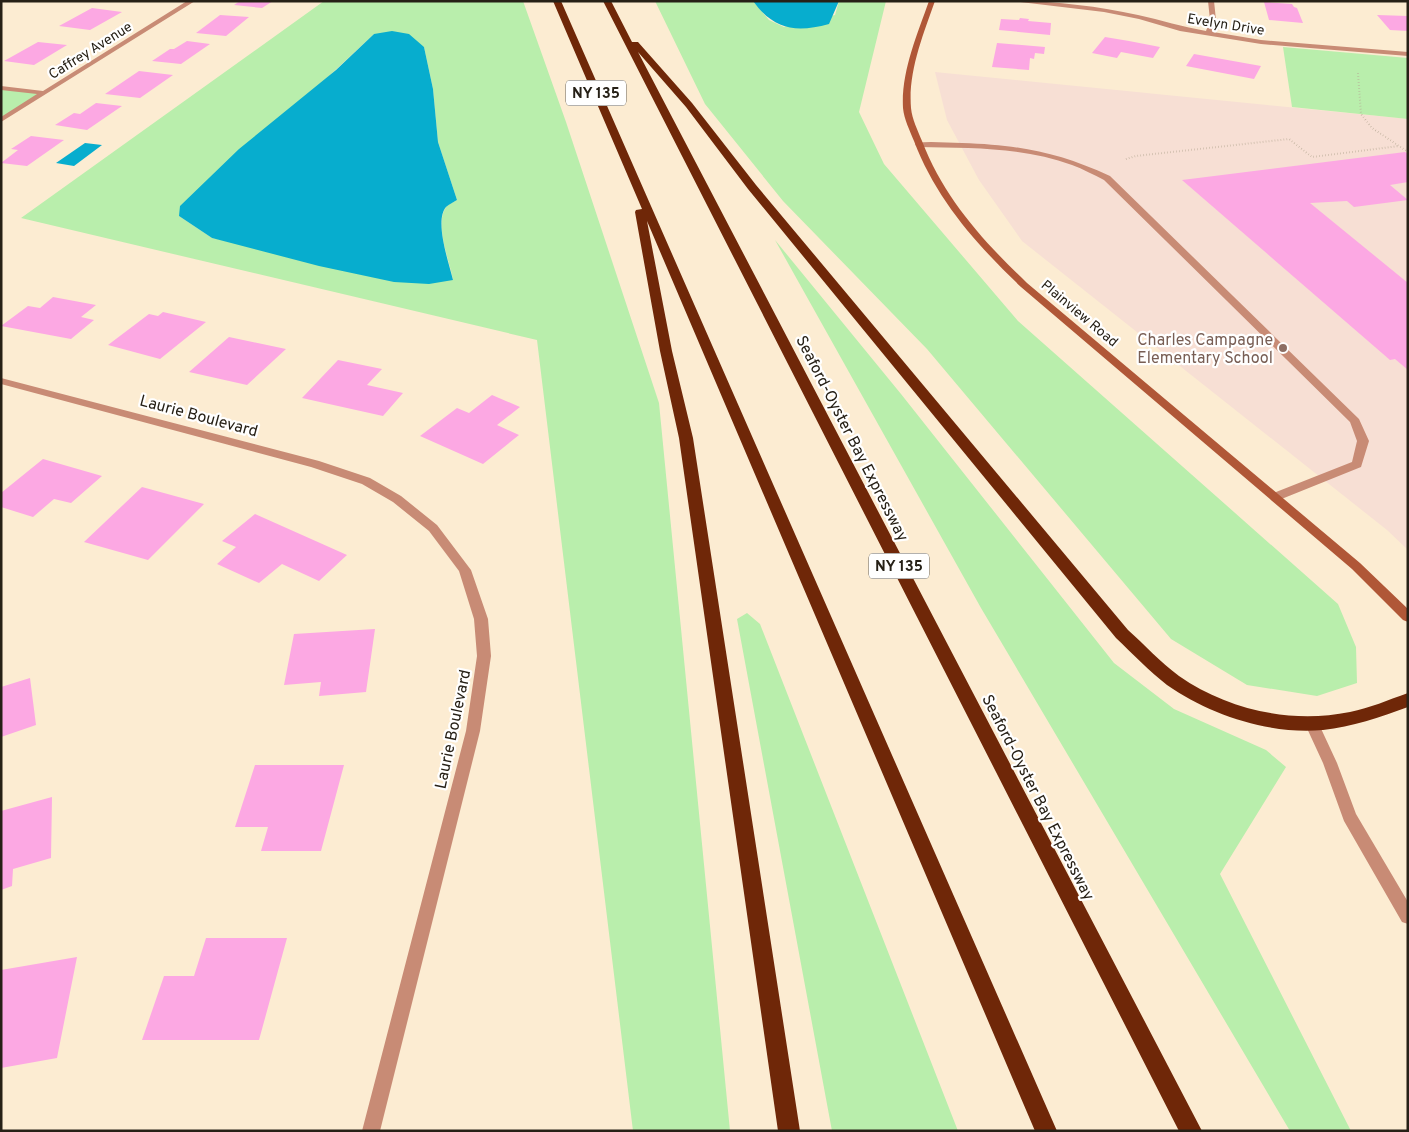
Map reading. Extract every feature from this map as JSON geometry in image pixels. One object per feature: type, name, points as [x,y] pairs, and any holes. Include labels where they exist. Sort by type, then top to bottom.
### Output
[{"type":"highway","name":"NY 135","points":[[557,1],[1046,1131]]},
{"type":"highway","name":"Seaford-Oyster Bay Expressway","points":[[606,1],[1191,1131]]},
{"type":"highway","points":[[618,24],[689,105],[752,187],[1122,634],[1173,680],[1206,699],[1240,712],[1277,722],[1312,724],[1341,721],[1408,700]]},
{"type":"highway","points":[[636,186],[666,351],[686,438],[789,1131]]},
{"type":"main road","name":"Plainview Road","points":[[932,1],[910,75],[907,110],[919,144],[948,203],[994,257],[1031,291],[1356,566],[1408,617]]},
{"type":"street","name":"Caffrey Avenue","points":[[1,120],[70,79],[192,1]]},
{"type":"street","name":"Evelyn Drive","points":[[1014,1],[1104,10],[1140,17],[1180,29],[1261,42],[1408,54]]},
{"type":"street","points":[[1209,34],[1213,20],[1211,1]]},
{"type":"street","points":[[1,88],[45,93]]},
{"type":"street","points":[[919,144],[987,146],[1036,153],[1075,163],[1107,178],[1354,421],[1363,441],[1357,464],[1275,497]]},
{"type":"street","name":"Laurie Boulevard","points":[[1,381],[315,464],[366,481],[397,499],[433,528],[465,570],[481,619],[484,656],[473,731],[371,1131]]},
{"type":"street","points":[[1312,724],[1330,763],[1350,816],[1408,917]]},
{"type":"path","points":[[1357,50],[1361,114],[1372,128],[1408,152]]},
{"type":"path","points":[[1119,160],[1136,156],[1289,139],[1312,157],[1399,146]]},
{"type":"shaded area","name":"Charles Campagne Elementary School","points":[[935,72],[1408,119],[1408,550],[1387,530],[1022,241],[979,180],[947,120]]},
{"type":"green space","points":[[324,1],[523,1],[566,122],[659,403],[730,1131],[633,1131],[537,340],[21,218]],"holes":[[[374,34],[424,47],[433,89],[438,142],[457,200],[447,206],[443,213],[442,222],[442,232],[453,280],[212,238],[179,216]]]},
{"type":"green space","points":[[655,1],[753,1],[769,20],[784,27],[835,15],[839,1],[886,1],[859,112],[884,164],[1018,321],[1338,604],[1356,647],[1357,683],[1317,696],[1247,685],[1171,639],[927,349],[783,201],[705,104]]},
{"type":"green space","points":[[1283,47],[1408,58],[1408,119],[1292,107]]},
{"type":"green space","points":[[1,88],[45,93],[1,120]]},
{"type":"green space","points":[[775,240],[901,394],[1114,663],[1174,709],[1266,750],[1286,767],[1220,874],[1351,1131],[1290,1131],[981,608]]},
{"type":"green space","points":[[747,613],[760,624],[958,1131],[832,1131],[737,619]]},
{"type":"water","points":[[753,1],[839,1],[829,24],[817,27],[796,28],[786,27],[769,18]]},
{"type":"water","points":[[392,31],[409,34],[424,47],[433,89],[438,142],[457,200],[446,207],[441,222],[453,280],[429,284],[394,282],[319,266],[212,238],[179,216],[180,206],[239,149],[336,70],[374,34]]},
{"type":"water","points":[[85,143],[102,145],[74,166],[56,163]]},
{"type":"building","points":[[240,1],[273,1],[262,8],[234,5]]},
{"type":"building","points":[[1264,2],[1292,4],[1297,8],[1303,23],[1269,20]]},
{"type":"building","points":[[92,8],[122,12],[90,30],[59,26]]},
{"type":"building","points":[[220,15],[249,17],[226,36],[196,33]]},
{"type":"building","points":[[1377,15],[1408,16],[1408,31],[1390,30]]},
{"type":"building","points":[[1020,18],[1029,19],[1028,21],[1051,23],[1050,35],[999,30],[1001,19],[1019,20]]},
{"type":"building","points":[[1105,37],[1160,47],[1153,58],[1121,52],[1117,58],[1092,53]]},
{"type":"building","points":[[187,41],[210,44],[181,64],[152,61],[170,49],[174,49]]},
{"type":"building","points":[[38,42],[67,45],[34,65],[4,61]]},
{"type":"building","points":[[997,43],[1045,47],[1044,54],[1035,53],[1034,59],[1030,58],[1029,70],[992,67]]},
{"type":"building","points":[[1194,54],[1261,66],[1254,79],[1186,66]]},
{"type":"building","points":[[139,71],[173,75],[140,98],[105,94]]},
{"type":"building","points":[[96,103],[122,106],[87,130],[55,125],[74,113],[80,114]]},
{"type":"building","points":[[31,136],[64,140],[27,166],[1,163],[18,150],[11,149]]},
{"type":"building","points":[[1405,152],[1408,154],[1408,182],[1390,185],[1408,200],[1354,207],[1347,201],[1310,203],[1408,283],[1408,370],[1395,359],[1390,360],[1182,180]]},
{"type":"building","points":[[53,297],[96,305],[81,317],[94,320],[71,339],[1,326],[28,306],[40,308]]},
{"type":"building","points":[[163,312],[206,322],[160,359],[108,345],[149,314],[158,316]]},
{"type":"building","points":[[229,337],[286,349],[247,385],[189,372]]},
{"type":"building","points":[[338,360],[382,369],[367,385],[403,393],[383,416],[302,398]]},
{"type":"building","points":[[492,395],[520,407],[497,425],[519,435],[483,464],[420,436],[457,408],[469,413]]},
{"type":"building","points":[[43,459],[102,476],[71,503],[54,499],[33,517],[1,507],[1,493]]},
{"type":"building","points":[[142,487],[204,504],[148,560],[84,542]]},
{"type":"building","points":[[255,514],[347,555],[319,581],[282,564],[259,583],[217,564],[236,547],[222,541]]},
{"type":"building","points":[[375,629],[366,692],[319,696],[321,682],[284,685],[294,634]]},
{"type":"building","points":[[30,678],[36,725],[1,737],[1,687]]},
{"type":"building","points":[[255,765],[344,765],[321,851],[261,851],[268,827],[235,827]]},
{"type":"building","points":[[52,797],[51,858],[13,869],[12,886],[1,890],[1,811]]},
{"type":"building","points":[[206,938],[287,938],[259,1040],[142,1040],[164,976],[194,976]]},
{"type":"building","points":[[77,957],[57,1058],[1,1068],[1,970]]},
{"type":"place","name":"Charles Campagne Elementary School","points":[[1283,348]]}]
